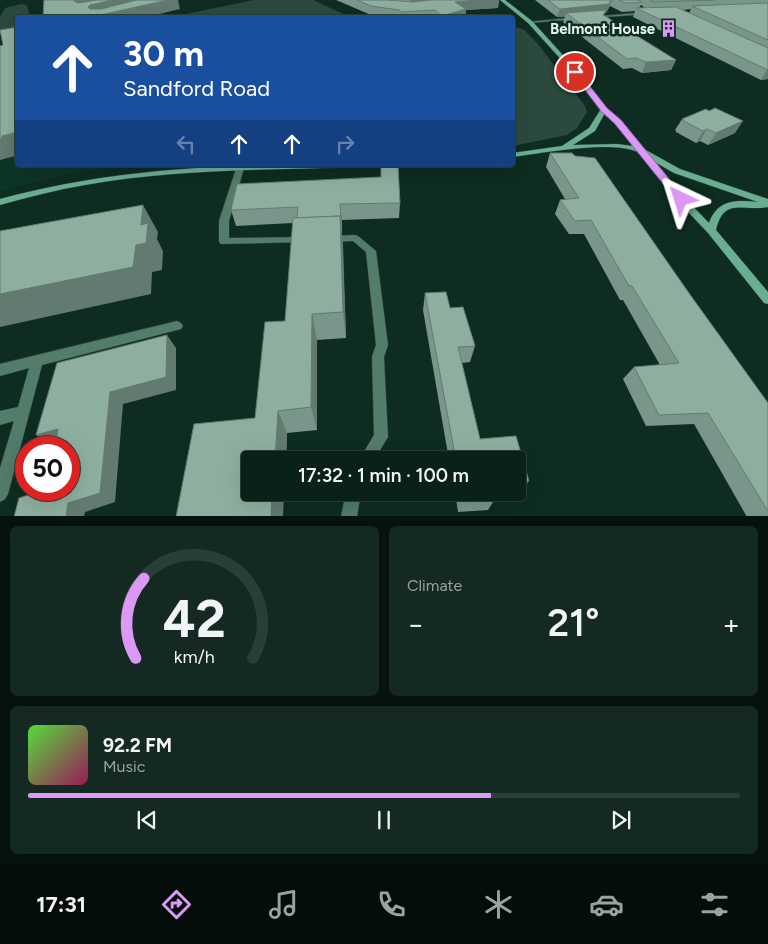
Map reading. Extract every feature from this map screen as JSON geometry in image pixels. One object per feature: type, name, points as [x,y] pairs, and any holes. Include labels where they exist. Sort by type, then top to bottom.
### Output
[{"type":"main road","points":[[502,0],[530,22],[575,72],[675,193],[711,231],[768,300]]},
{"type":"main road","points":[[564,148],[592,129],[604,109]]},
{"type":"main road","points":[[515,155],[564,148],[609,146],[638,149],[677,171],[768,204]]},
{"type":"main road","points":[[0,202],[65,186],[116,178],[240,168],[279,167]]},
{"type":"main road","points":[[711,231],[714,216],[720,209],[734,204],[768,204]]},
{"type":"street","points":[[641,9],[648,13]]},
{"type":"street","points":[[530,22],[657,13]]},
{"type":"street","points":[[240,168],[224,221],[224,242],[355,238],[371,251],[382,344],[378,357],[381,437],[372,451]]},
{"type":"street","points":[[0,370],[177,326]]},
{"type":"street","points":[[0,494],[37,360]]},
{"type":"street","points":[[0,418],[23,412]]},
{"type":"street","points":[[349,516],[352,501]]},
{"type":"shaded area","points":[[254,0],[313,0],[346,15],[181,15]]},
{"type":"shaded area","points":[[21,4],[27,5],[30,15],[15,15],[15,33],[0,32],[0,17],[5,8]]},
{"type":"shaded area","points":[[515,27],[523,29],[538,44],[585,106],[587,112],[577,128],[567,135],[515,146]]},
{"type":"shaded area","points":[[15,53],[15,167],[112,167],[76,172],[0,191],[0,57]]},
{"type":"building","points":[[44,0],[74,0],[78,3],[113,0],[88,7],[90,9],[101,9],[137,0],[168,0],[100,15],[43,15]]},
{"type":"building","points":[[357,0],[413,2],[479,0],[455,2],[466,9],[445,15],[441,15],[435,10],[401,12],[399,10],[371,6]]},
{"type":"building","points":[[548,0],[611,0],[609,4],[560,9]]},
{"type":"building","points":[[619,0],[638,0],[642,2],[625,3]]},
{"type":"building","points":[[650,0],[714,0],[654,2]]},
{"type":"building","points":[[768,3],[768,40],[692,6]]},
{"type":"building","points":[[676,7],[768,48],[768,70],[636,8]]},
{"type":"building","points":[[606,10],[603,15],[676,60],[646,62],[636,58],[627,59],[566,13]]},
{"type":"building","points":[[15,28],[15,133],[2,136],[2,139],[0,139],[0,46],[3,45],[0,30]]},
{"type":"building","points":[[715,108],[743,121],[716,133],[707,129],[703,131],[682,120],[706,109],[709,111]]},
{"type":"building","points":[[550,153],[572,153],[575,156],[595,158],[768,403],[768,511],[708,413],[659,415],[634,367],[679,363],[632,286],[629,286],[591,220],[575,221],[560,200],[579,198]]},
{"type":"building","points":[[381,167],[398,167],[400,203],[340,204],[341,218],[340,216],[297,218],[298,207],[231,210],[237,184],[381,177]]},
{"type":"building","points":[[143,205],[141,225],[148,223],[146,243],[136,245],[133,267],[0,294],[0,231]]},
{"type":"building","points":[[340,216],[343,312],[312,314],[311,407],[278,411],[276,451],[241,451],[241,501],[272,501],[271,516],[176,516],[194,424],[255,418],[265,322],[285,321],[293,218]]},
{"type":"building","points":[[446,292],[450,308],[463,307],[475,346],[458,347],[480,439],[516,436],[520,451],[454,451],[425,293]]},
{"type":"building","points":[[167,335],[166,377],[110,392],[100,493],[80,499],[80,436],[57,436],[58,429],[36,435],[57,363]]},
{"type":"building","points":[[18,501],[74,501],[68,503],[66,516],[14,516]]},
{"type":"place","name":"Belmont House","points":[[669,29]]},
{"type":"route","points":[[575,72],[681,199]]}]
